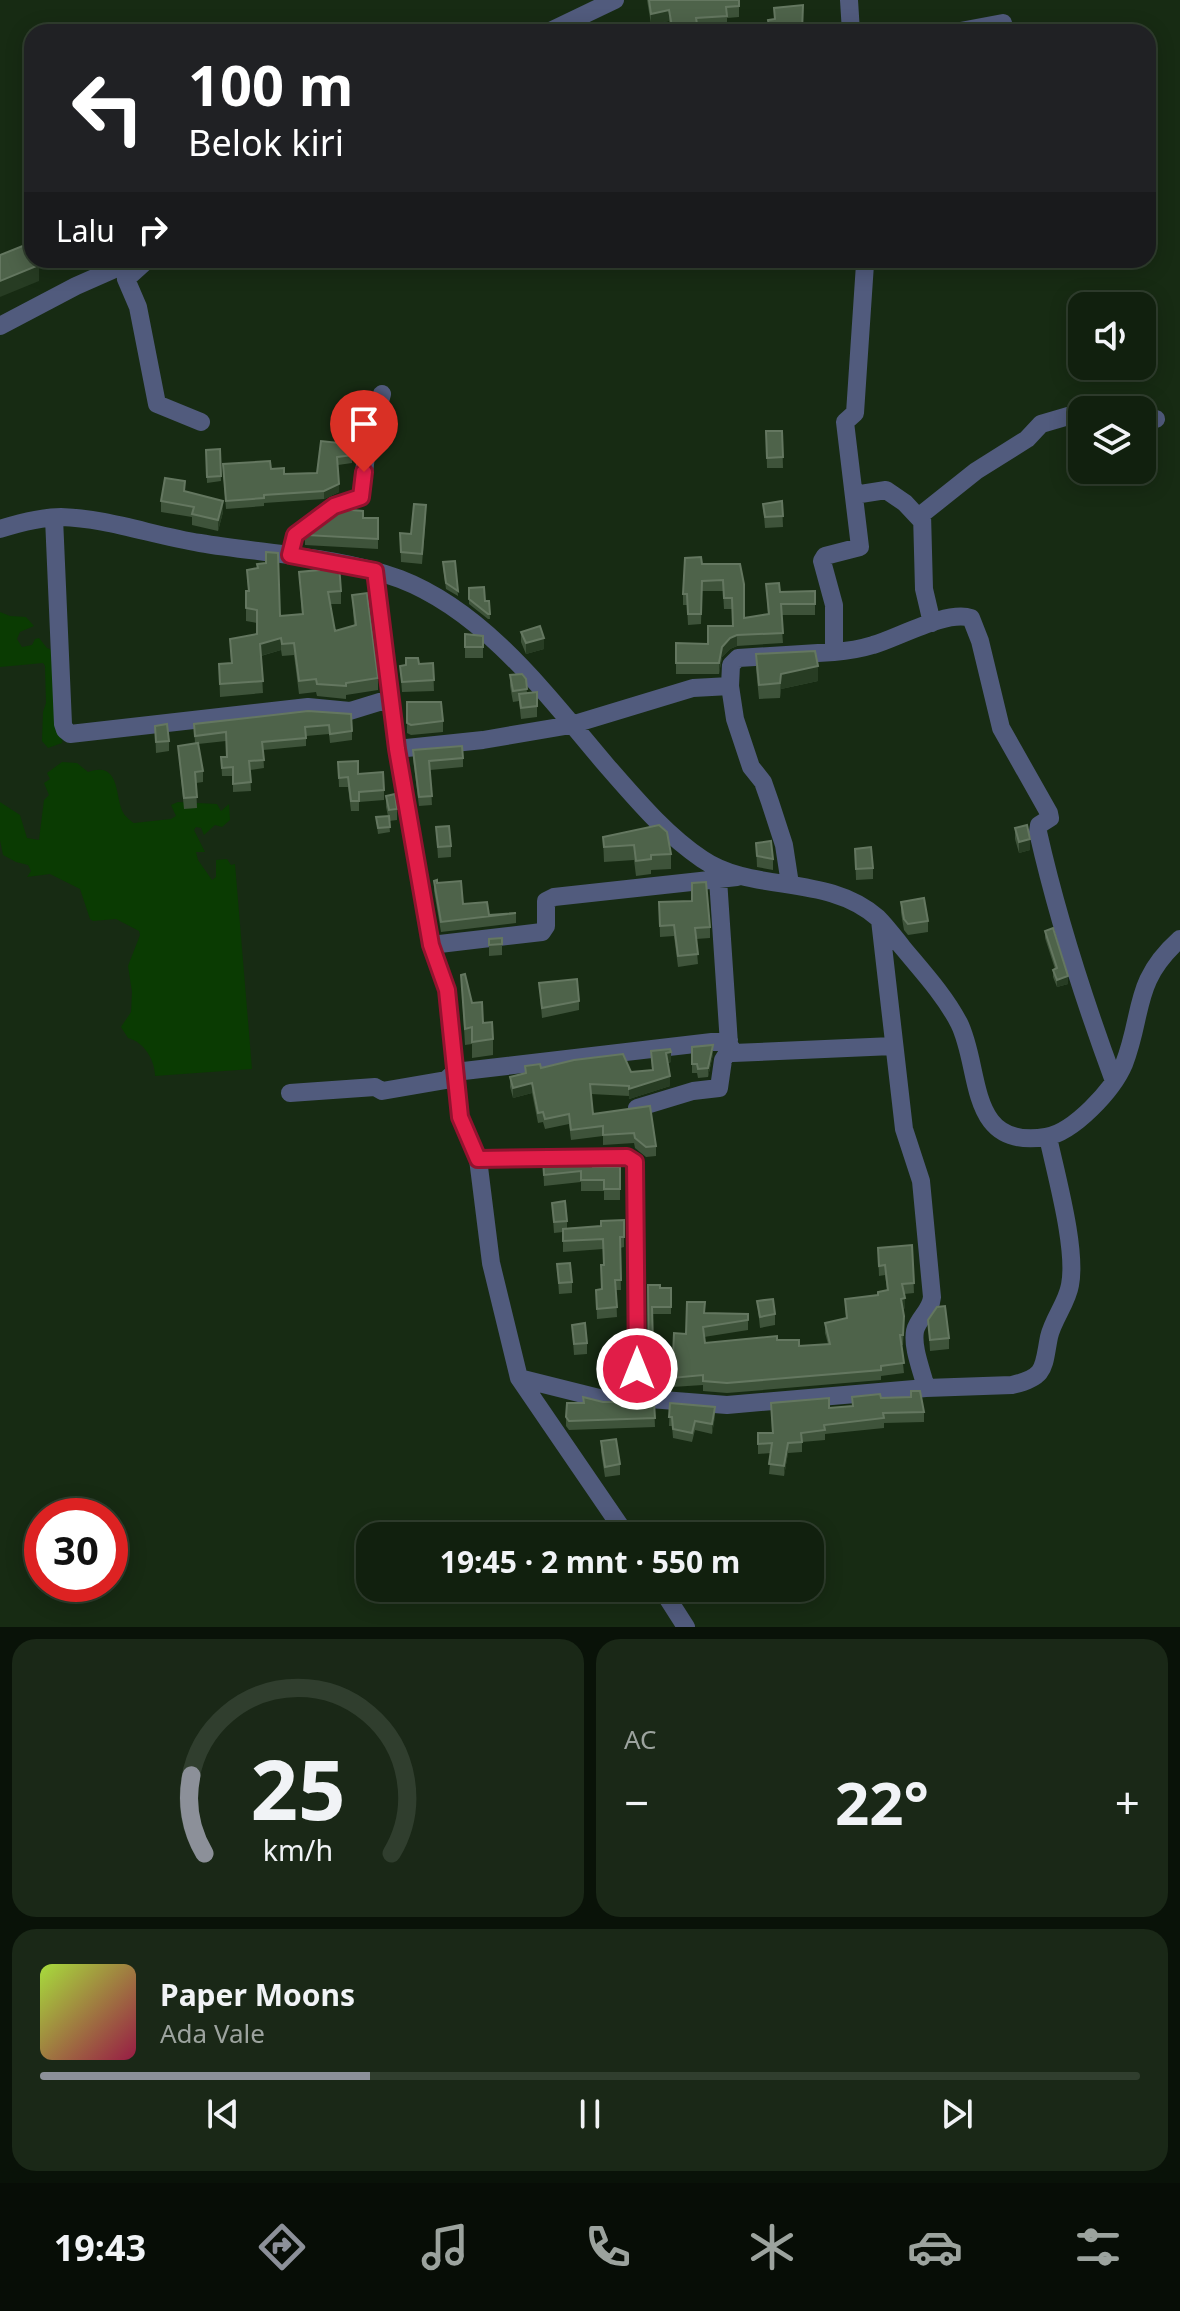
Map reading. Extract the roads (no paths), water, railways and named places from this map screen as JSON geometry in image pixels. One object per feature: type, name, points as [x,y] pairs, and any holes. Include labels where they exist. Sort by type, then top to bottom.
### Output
[{"type":"street","points":[[565,24],[615,0]]},
{"type":"street","points":[[849,0],[850,24]]},
{"type":"street","points":[[998,24],[1003,23]]},
{"type":"street","points":[[0,326],[117,268]]},
{"type":"street","points":[[138,268],[126,279],[138,307],[157,404],[201,422]]},
{"type":"street","points":[[834,652],[834,605],[822,561],[825,556],[860,547],[845,422],[855,413],[865,268]]},
{"type":"street","points":[[290,555],[295,535],[334,506],[361,497],[367,448],[382,394]]},
{"type":"street","points":[[932,623],[924,589],[922,514],[1044,422],[1068,416]]},
{"type":"street","points":[[854,495],[886,490],[905,503],[920,519]]},
{"type":"street","points":[[54,518],[63,724],[70,734],[308,707],[350,711],[389,699]]},
{"type":"street","points":[[0,529],[54,518],[79,519],[166,537],[375,571],[433,595],[478,626],[540,688],[635,798],[678,840],[711,865],[843,897],[880,920],[932,983],[955,1017],[970,1052],[977,1096],[987,1118],[1008,1134],[1020,1138],[1048,1137],[1064,1131],[1078,1121],[1114,1081],[1125,1061],[1145,985],[1160,958],[1180,939]]},
{"type":"street","points":[[375,571],[397,749],[431,945],[447,990],[460,1117],[478,1159],[491,1263],[519,1378],[617,1522]]},
{"type":"street","points":[[790,884],[776,820],[763,782],[751,767],[735,719],[730,686],[732,662],[738,658],[834,652],[873,645],[932,623],[964,615],[971,618],[980,641],[1001,728],[1049,813],[1050,818],[1039,825],[1038,832],[1047,874],[1114,1081]]},
{"type":"street","points":[[397,749],[483,740],[571,725],[693,688],[730,686]]},
{"type":"street","points":[[431,945],[542,932],[546,926],[546,901],[554,897],[748,876]]},
{"type":"street","points":[[637,1108],[693,1091],[719,1088],[723,1060],[729,1045],[718,879]]},
{"type":"street","points":[[880,920],[906,1139],[921,1181],[932,1297],[915,1337],[926,1388]]},
{"type":"street","points":[[290,1093],[375,1087],[382,1091],[446,1080],[455,1072],[729,1045],[739,1054],[893,1046]]},
{"type":"street","points":[[519,1378],[603,1399],[637,1398],[727,1405],[926,1388],[1012,1385],[1037,1375],[1046,1365],[1050,1335],[1071,1280],[1071,1252],[1048,1137]]},
{"type":"street","points":[[478,1159],[627,1157],[635,1162],[637,1398]]},
{"type":"street","points":[[670,1602],[686,1627]]}]
